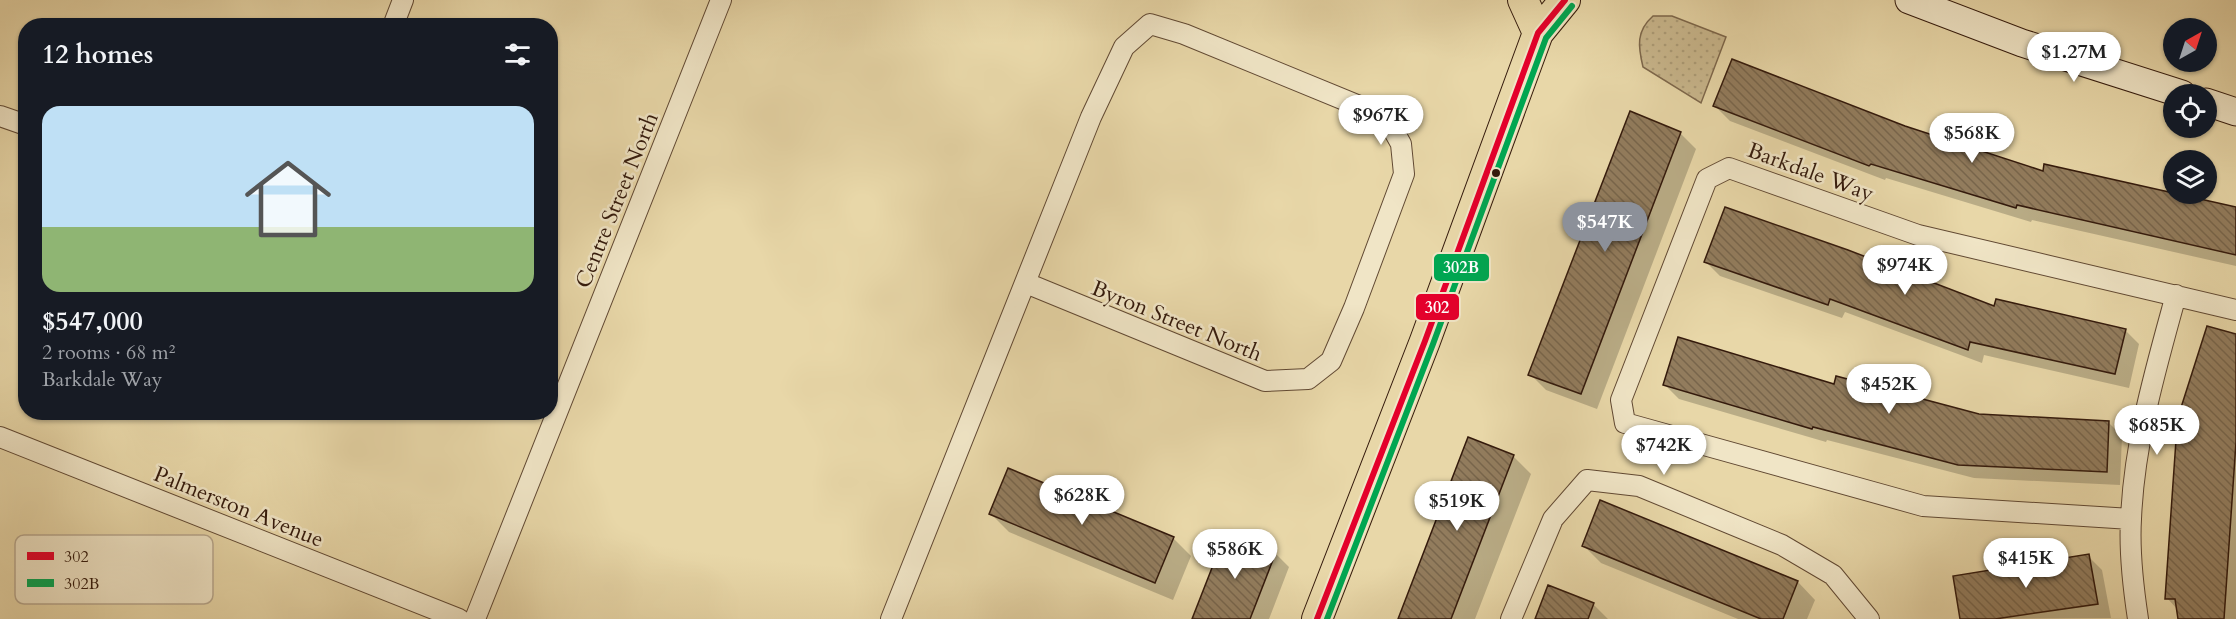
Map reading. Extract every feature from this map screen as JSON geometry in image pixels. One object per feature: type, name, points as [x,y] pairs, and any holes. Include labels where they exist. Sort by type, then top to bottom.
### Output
[{"type":"main road","points":[[1523,0],[1538,33]]},
{"type":"main road","points":[[1317,619],[1425,341],[1538,33],[1565,0]]},
{"type":"main road","points":[[1909,0],[2022,43],[2163,88]]},
{"type":"main road","points":[[2217,106],[2236,112]]},
{"type":"street","points":[[396,18],[404,0]]},
{"type":"street","name":"Centre Street North","points":[[558,410],[721,0]]},
{"type":"street","name":"Byron Street North","points":[[891,619],[1091,117],[1124,47],[1150,24],[1184,34],[1386,117],[1401,144],[1404,174],[1354,308],[1331,361],[1308,379],[1265,381],[1026,283]]},
{"type":"street","points":[[0,116],[18,122]]},
{"type":"street","name":"Barkdale Way","points":[[2131,519],[1923,506],[1625,423],[1620,400],[1707,179],[1729,168],[1918,235],[2236,310]]},
{"type":"street","points":[[2138,619],[2132,577],[2131,519],[2140,439],[2176,295]]},
{"type":"street","name":"Centre Street North","points":[[475,619],[554,420]]},
{"type":"street","name":"Palmerston Avenue","points":[[0,437],[459,619]]},
{"type":"street","points":[[1511,619],[1553,519],[1587,480],[1639,486],[1782,545],[1833,575],[1869,619]]},
{"type":"shaded area","points":[[1653,16],[1672,16],[1726,37],[1701,103],[1643,67],[1640,52],[1641,33]]},
{"type":"building","points":[[1732,59],[1905,126],[2043,171],[2044,164],[2163,191],[2163,204],[2217,203],[2236,207],[2236,255],[2017,205],[2016,208],[1871,164],[1869,166],[1713,106]]},
{"type":"building","points":[[1630,111],[1681,132],[1581,394],[1528,375]]},
{"type":"building","points":[[1725,207],[1848,250],[1994,306],[1996,299],[2126,329],[2115,374],[1970,342],[1968,350],[1830,299],[1828,305],[1704,262]]},
{"type":"building","points":[[2207,326],[2236,334],[2236,442],[2224,619],[2178,619],[2175,599],[2165,599],[2176,440],[2171,439]]},
{"type":"building","points":[[1678,337],[1834,384],[1836,376],[1979,414],[2109,421],[2107,472],[1958,465],[1813,427],[1812,429],[1663,385]]},
{"type":"building","points":[[1468,437],[1514,455],[1451,619],[1398,619]]},
{"type":"building","points":[[1008,468],[1174,537],[1155,583],[989,514]]},
{"type":"building","points":[[1600,500],[1798,581],[1783,619],[1761,619],[1582,546]]},
{"type":"building","points":[[1226,532],[1276,552],[1250,619],[1192,619]]},
{"type":"building","points":[[2089,554],[2098,604],[1995,619],[1960,619],[1953,576]]},
{"type":"building","points":[[1548,585],[1594,603],[1588,619],[1535,619]]},
{"type":"transit line","name":"302","points":[[1317,619],[1425,341],[1538,33],[1565,0]]},
{"type":"transit line","name":"302B","points":[[1327,619],[1433,344],[1546,38],[1572,6]]}]
